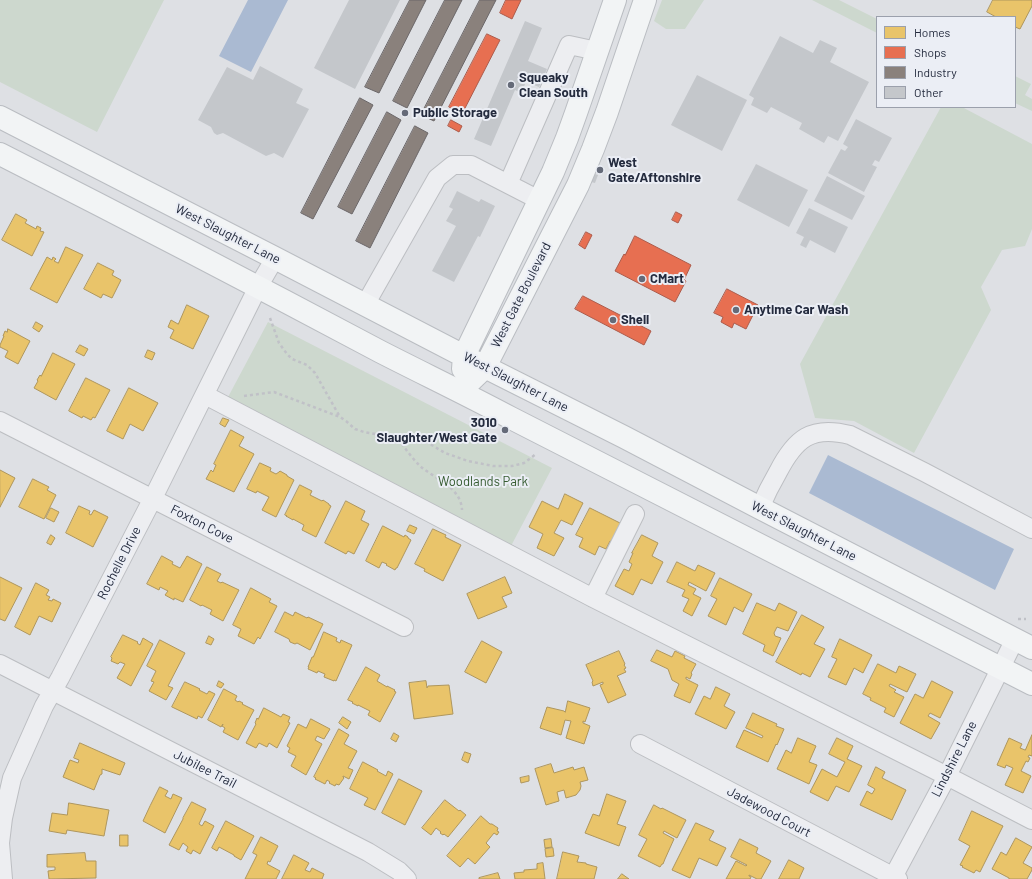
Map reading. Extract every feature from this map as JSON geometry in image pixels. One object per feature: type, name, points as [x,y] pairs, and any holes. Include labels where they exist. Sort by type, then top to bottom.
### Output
[{"type":"main road","name":"West Gate Boulevard","points":[[460,391],[464,356],[552,174],[567,138],[615,0]]},
{"type":"main road","name":"West Gate Boulevard","points":[[460,391],[485,367],[578,185],[602,127],[645,0]]},
{"type":"main road","points":[[607,23],[634,31]]},
{"type":"main road","name":"West Slaughter Lane","points":[[0,117],[485,367],[624,436],[760,508],[1024,643]]},
{"type":"main road","points":[[0,154],[392,357],[1032,684]]},
{"type":"street","points":[[508,184],[569,45],[597,51]]},
{"type":"street","points":[[365,305],[437,178],[453,165],[471,165],[540,200]]},
{"type":"street","name":"Rochelle Drive","points":[[2,879],[0,843],[3,818],[12,778],[44,706],[60,678],[205,395],[258,287],[275,258]]},
{"type":"street","points":[[205,395],[593,598],[1032,820]]},
{"type":"street","name":"Foxton Cove","points":[[0,421],[404,627]]},
{"type":"street","points":[[760,508],[784,461],[796,445],[817,433],[829,431],[850,435],[1032,529]]},
{"type":"street","points":[[593,598],[635,514]]},
{"type":"street","name":"Lindshire Lane","points":[[894,878],[1001,668],[1024,643]]},
{"type":"street","name":"Jubilee Trail","points":[[0,664],[368,852],[399,871],[407,879]]},
{"type":"street","name":"Jadewood Court","points":[[640,744],[894,878]]},
{"type":"path","points":[[270,318],[279,343],[292,359],[307,365],[315,373],[340,417]]},
{"type":"path","points":[[244,396],[274,392],[340,417],[355,429],[397,438],[425,441],[445,452],[468,461],[493,466],[512,466],[524,463],[536,454]]},
{"type":"path","points":[[397,438],[420,466],[455,492],[460,500],[462,508],[462,517],[458,527]]},
{"type":"green space","points":[[0,0],[164,0],[97,132],[0,82]]},
{"type":"green space","points":[[662,0],[704,0],[685,29],[666,29],[654,21]]},
{"type":"green space","points":[[812,0],[839,0],[876,18],[876,32]]},
{"type":"green space","points":[[1016,76],[1031,84],[1025,95],[1032,99],[1032,111],[1016,103]]},
{"type":"green space","points":[[940,108],[964,108],[1032,144],[1032,229],[1025,246],[1002,250],[981,287],[991,310],[914,453],[854,421],[815,418],[800,364]]},
{"type":"green space","name":"Woodlands Park","points":[[268,322],[552,468],[511,546],[227,399]]},
{"type":"water","points":[[248,0],[288,0],[251,72],[219,56]]},
{"type":"water","points":[[828,455],[1014,549],[995,590],[809,493]]},
{"type":"building: Homes","points":[[993,0],[1032,0],[1032,6],[1020,29],[1016,27],[1016,16],[994,16],[987,12]]},
{"type":"building: Homes","points":[[16,214],[27,220],[25,223],[36,229],[37,226],[41,228],[40,231],[44,232],[32,256],[2,240]]},
{"type":"building: Homes","points":[[66,247],[83,255],[57,303],[30,289],[47,257],[52,260],[53,257],[56,259],[54,261],[58,263]]},
{"type":"building: Homes","points":[[98,263],[114,271],[112,275],[121,280],[112,298],[103,294],[101,298],[84,289]]},
{"type":"building: Homes","points":[[187,305],[209,316],[193,349],[170,338],[174,330],[168,327],[171,320],[178,324]]},
{"type":"building: Homes","points":[[36,322],[43,326],[39,332],[33,328]]},
{"type":"building: Homes","points":[[8,329],[30,341],[18,364],[5,357],[8,351],[0,347],[5,331],[7,332]]},
{"type":"building: Homes","points":[[80,345],[88,349],[84,356],[76,352]]},
{"type":"building: Homes","points":[[148,350],[155,353],[152,360],[145,357]]},
{"type":"building: Homes","points":[[53,353],[75,364],[56,400],[34,388]]},
{"type":"building: Homes","points":[[86,378],[110,390],[95,418],[93,417],[91,420],[83,416],[82,418],[69,411]]},
{"type":"building: Homes","points":[[129,388],[158,403],[143,431],[130,424],[123,439],[107,431]]},
{"type":"building: Homes","points":[[223,418],[229,420],[225,427],[220,424]]},
{"type":"building: Homes","points":[[231,430],[244,437],[239,446],[254,454],[234,492],[206,479],[211,470],[213,472],[216,465],[214,464]]},
{"type":"building: Homes","points":[[260,463],[271,468],[270,471],[276,474],[280,471],[294,480],[276,517],[262,510],[269,497],[257,491],[256,493],[247,489]]},
{"type":"building: Homes","points":[[0,470],[15,478],[0,507]]},
{"type":"building: Homes","points":[[33,479],[49,487],[47,490],[56,495],[44,519],[19,507]]},
{"type":"building: Homes","points":[[300,485],[312,491],[310,495],[322,501],[323,500],[331,506],[316,537],[302,530],[304,525],[285,515]]},
{"type":"building: Homes","points":[[565,494],[583,503],[572,525],[561,520],[554,533],[564,538],[554,556],[537,548],[543,534],[529,527],[542,501],[558,509]]},
{"type":"building: Homes","points":[[346,501],[365,511],[361,520],[369,524],[354,554],[348,551],[346,554],[325,543]]},
{"type":"building: Homes","points":[[79,506],[90,511],[89,514],[91,515],[94,510],[108,517],[93,547],[66,533]]},
{"type":"building: Homes","points":[[51,508],[59,512],[54,522],[46,518]]},
{"type":"building: Homes","points":[[590,508],[622,524],[613,542],[610,541],[606,549],[599,546],[595,555],[579,547],[583,538],[576,535]]},
{"type":"building: Homes","points":[[410,525],[417,528],[414,534],[407,531]]},
{"type":"building: Homes","points":[[383,526],[404,537],[405,535],[411,540],[395,570],[382,562],[379,568],[366,561]]},
{"type":"building: Homes","points":[[433,529],[446,535],[445,537],[461,545],[443,581],[424,571],[425,569],[415,564]]},
{"type":"building: Homes","points":[[51,535],[55,538],[51,545],[47,543]]},
{"type":"building: Homes","points":[[642,535],[658,543],[652,556],[663,562],[652,584],[641,579],[633,595],[615,586],[624,569],[629,571],[632,564],[629,562],[632,553]]},
{"type":"building: Homes","points":[[162,556],[180,568],[187,556],[202,564],[183,602],[174,598],[174,600],[165,595],[168,591],[160,587],[159,590],[147,584]]},
{"type":"building: Homes","points":[[677,562],[695,571],[698,565],[715,573],[706,591],[689,582],[688,585],[696,589],[693,594],[701,598],[692,616],[683,611],[689,599],[682,596],[685,590],[667,582]]},
{"type":"building: Homes","points":[[207,567],[221,574],[217,581],[239,590],[223,621],[210,614],[212,610],[190,600]]},
{"type":"building: Homes","points":[[0,577],[22,588],[5,621],[0,619]]},
{"type":"building: Homes","points":[[505,577],[512,593],[502,597],[507,607],[478,619],[467,594]]},
{"type":"building: Homes","points":[[720,578],[752,594],[743,612],[734,607],[726,625],[708,616],[717,599],[711,596]]},
{"type":"building: Homes","points":[[36,583],[49,590],[46,595],[50,597],[48,600],[52,601],[53,599],[61,603],[52,622],[39,616],[30,635],[15,627]]},
{"type":"building: Homes","points":[[251,588],[271,599],[269,602],[277,606],[260,639],[258,637],[254,644],[238,636],[241,629],[233,625]]},
{"type":"building: Homes","points":[[757,603],[775,611],[779,603],[797,612],[788,631],[777,627],[774,633],[775,636],[781,638],[773,656],[763,651],[765,645],[743,634]]},
{"type":"building: Homes","points":[[285,612],[293,616],[295,612],[323,624],[310,650],[297,643],[295,644],[290,642],[289,639],[275,632]]},
{"type":"building: Homes","points":[[802,615],[824,627],[814,644],[825,649],[810,677],[802,673],[801,675],[776,662]]},
{"type":"building: Homes","points":[[324,632],[337,638],[336,641],[340,643],[341,640],[352,645],[336,681],[324,677],[325,674],[318,671],[317,673],[308,669]]},
{"type":"building: Homes","points":[[123,635],[138,642],[137,643],[140,645],[143,638],[153,644],[131,686],[117,678],[125,664],[120,662],[118,664],[111,661],[111,657]]},
{"type":"building: Homes","points":[[209,636],[214,639],[211,645],[206,643]]},
{"type":"building: Homes","points":[[840,639],[872,655],[863,673],[854,668],[846,685],[828,677],[837,659],[832,657]]},
{"type":"building: Homes","points":[[160,640],[185,653],[168,686],[173,688],[166,700],[149,691],[154,682],[151,681],[156,671],[147,666]]},
{"type":"building: Homes","points":[[482,641],[502,652],[486,683],[465,672]]},
{"type":"building: Homes","points":[[657,650],[672,657],[675,651],[685,656],[684,658],[696,664],[691,673],[690,679],[686,677],[686,679],[698,685],[690,703],[674,696],[679,684],[672,680],[668,669],[651,661]]},
{"type":"building: Homes","points":[[619,651],[625,664],[624,665],[626,668],[624,669],[626,672],[617,676],[626,695],[608,703],[600,685],[603,684],[603,682],[593,686],[593,681],[586,665]]},
{"type":"building: Homes","points":[[878,664],[896,673],[899,666],[916,674],[907,692],[890,684],[889,686],[896,690],[894,692],[904,697],[894,717],[884,712],[886,708],[870,700],[871,698],[863,694]]},
{"type":"building: Homes","points":[[366,667],[380,675],[377,681],[395,690],[394,691],[396,692],[380,722],[368,715],[370,711],[348,700]]},
{"type":"building: Homes","points":[[219,681],[224,684],[221,688],[217,686]]},
{"type":"building: Homes","points":[[426,681],[427,688],[428,686],[449,685],[453,714],[414,719],[409,683]]},
{"type":"building: Homes","points":[[932,681],[953,692],[940,718],[930,713],[928,716],[940,723],[931,739],[900,723],[915,694],[923,698]]},
{"type":"building: Homes","points":[[185,682],[207,694],[209,691],[215,694],[202,718],[198,716],[197,719],[172,707]]},
{"type":"building: Homes","points":[[716,687],[730,694],[724,706],[735,712],[726,729],[695,714],[704,696],[710,699]]},
{"type":"building: Homes","points":[[224,689],[237,696],[235,700],[254,710],[238,740],[223,732],[225,728],[222,726],[223,724],[221,727],[208,720]]},
{"type":"building: Homes","points":[[568,701],[590,708],[585,722],[583,721],[583,723],[590,726],[584,744],[566,738],[571,721],[565,720],[561,735],[540,728],[547,707],[565,712]]},
{"type":"building: Homes","points":[[264,708],[281,717],[283,714],[290,717],[288,722],[290,723],[277,748],[269,743],[267,747],[259,743],[256,748],[246,743],[256,724],[257,718],[258,719]]},
{"type":"building: Homes","points":[[753,713],[777,724],[776,726],[784,729],[768,762],[736,747],[744,730],[762,738],[763,736],[746,728]]},
{"type":"building: Homes","points":[[343,717],[351,722],[347,729],[339,723]]},
{"type":"building: Homes","points":[[311,719],[330,729],[324,739],[317,736],[315,740],[322,744],[306,775],[291,766],[296,756],[288,752],[290,748],[287,746],[298,724],[306,728]]},
{"type":"building: Homes","points":[[339,729],[349,735],[344,744],[357,751],[348,768],[353,770],[349,779],[343,776],[344,778],[339,785],[336,784],[335,786],[327,780],[325,784],[314,777]]},
{"type":"building: Homes","points":[[394,733],[399,736],[396,742],[391,739]]},
{"type":"building: Homes","points":[[1032,735],[1032,756],[1029,755],[1028,757],[1030,758],[1028,762],[1026,761],[1021,771],[1031,776],[1023,793],[1005,785],[1013,768],[1006,765],[1005,768],[997,765],[1009,738],[1022,744],[1020,748],[1025,750]]},
{"type":"building: Homes","points":[[798,738],[816,746],[809,762],[817,765],[809,784],[777,769],[786,750],[791,753]]},
{"type":"building: Homes","points":[[837,738],[853,746],[847,759],[862,766],[849,792],[836,786],[828,801],[810,792],[822,769],[837,777],[845,762],[829,754]]},
{"type":"building: Homes","points":[[80,743],[125,763],[120,775],[102,769],[102,774],[100,775],[94,790],[63,777],[70,760],[78,763],[79,760],[74,758]]},
{"type":"building: Homes","points":[[465,752],[471,754],[468,763],[462,760]]},
{"type":"building: Homes","points":[[363,762],[386,776],[388,771],[393,774],[375,810],[364,805],[368,798],[350,789]]},
{"type":"building: Homes","points":[[551,764],[554,773],[573,767],[574,770],[584,767],[588,780],[580,782],[580,790],[576,795],[566,798],[564,790],[557,792],[559,801],[546,805],[535,769]]},
{"type":"building: Homes","points":[[876,767],[885,772],[882,778],[906,790],[892,820],[860,805],[867,791],[872,794],[875,789],[868,785]]},
{"type":"building: Homes","points":[[529,776],[529,781],[521,783],[520,778]]},
{"type":"building: Homes","points":[[399,779],[422,791],[405,825],[382,813]]},
{"type":"building: Homes","points":[[160,787],[168,791],[165,796],[171,799],[173,794],[182,798],[165,833],[143,821]]},
{"type":"building: Homes","points":[[607,794],[626,801],[617,824],[626,827],[619,846],[585,833],[593,814],[599,816]]},
{"type":"building: Homes","points":[[445,800],[466,815],[448,837],[440,833],[441,832],[436,828],[431,835],[422,828]]},
{"type":"building: Homes","points":[[192,802],[206,809],[199,824],[202,826],[205,821],[214,826],[200,854],[193,850],[191,854],[186,851],[188,847],[183,843],[179,850],[169,845]]},
{"type":"building: Homes","points":[[69,803],[109,810],[104,836],[67,830],[66,834],[49,831],[52,813],[67,815]]},
{"type":"building: Homes","points":[[654,805],[686,820],[677,838],[664,831],[663,833],[674,839],[663,864],[660,867],[638,856],[647,839],[639,835]]},
{"type":"building: Homes","points":[[972,811],[1003,826],[980,872],[976,870],[974,873],[960,865],[970,846],[959,840]]},
{"type":"building: Homes","points":[[481,816],[490,824],[498,828],[497,831],[499,832],[497,835],[494,833],[486,843],[490,847],[475,864],[468,858],[460,867],[447,856]]},
{"type":"building: Homes","points":[[226,821],[254,836],[241,860],[219,847],[217,851],[212,848]]},
{"type":"building: Homes","points":[[696,823],[714,831],[709,840],[726,848],[717,866],[699,858],[690,878],[672,870]]},
{"type":"building: Homes","points":[[120,835],[128,835],[128,846],[120,846]]},
{"type":"building: Homes","points":[[261,837],[278,846],[270,862],[268,861],[267,864],[280,871],[276,879],[245,879],[257,855],[253,853]]},
{"type":"building: Homes","points":[[1016,838],[1032,847],[1023,863],[1032,868],[1027,879],[1009,879],[992,869],[1001,852],[1006,855]]},
{"type":"building: Homes","points":[[551,839],[552,847],[545,848],[544,840]]},
{"type":"building: Homes","points":[[740,839],[758,848],[756,853],[771,861],[761,879],[757,879],[749,875],[751,877],[750,879],[726,879],[736,861],[746,866],[747,865],[731,857]]},
{"type":"building: Homes","points":[[553,848],[554,856],[546,857],[545,849]]},
{"type":"building: Homes","points":[[563,852],[579,856],[577,862],[586,863],[597,867],[594,879],[557,879]]},
{"type":"building: Homes","points":[[85,853],[86,861],[96,861],[96,878],[49,879],[48,871],[55,870],[55,867],[47,867],[47,855]]},
{"type":"building: Homes","points":[[294,855],[309,863],[305,870],[310,872],[312,868],[324,874],[322,879],[282,879]]},
{"type":"building: Homes","points":[[789,860],[804,868],[799,879],[779,879]]},
{"type":"building: Homes","points":[[543,863],[545,879],[515,879],[514,873],[524,872],[524,870],[537,869],[537,864]]},
{"type":"building: Homes","points":[[498,873],[500,879],[479,879],[479,878]]},
{"type":"building: Homes","points":[[622,874],[629,879],[618,879]]},
{"type":"building: Shops","points":[[506,0],[521,0],[512,19],[500,13]]},
{"type":"building: Shops","points":[[487,34],[500,40],[462,114],[449,107]]},
{"type":"building: Shops","points":[[451,120],[462,126],[459,132],[448,126]]},
{"type":"building: Shops","points":[[676,212],[682,215],[678,223],[672,220]]},
{"type":"building: Shops","points":[[586,232],[592,235],[585,249],[579,245]]},
{"type":"building: Shops","points":[[635,236],[691,265],[684,280],[686,281],[675,302],[615,271]]},
{"type":"building: Shops","name":"Anytime Car Wash","points":[[727,289],[758,305],[746,329],[734,323],[732,328],[721,322],[723,317],[714,313]]},
{"type":"building: Shops","name":"Shell","points":[[583,296],[651,331],[644,345],[575,309]]},
{"type":"building: Industry","points":[[410,0],[426,0],[379,93],[365,87]]},
{"type":"building: Industry","points":[[445,0],[462,0],[407,108],[393,101]]},
{"type":"building: Industry","points":[[480,0],[496,0],[434,121],[421,115]]},
{"type":"building: Industry","points":[[360,98],[373,105],[313,219],[301,213]]},
{"type":"building: Industry","points":[[387,112],[401,120],[352,214],[338,207]]},
{"type":"building: Industry","points":[[415,126],[428,133],[370,248],[356,241]]},
{"type":"building: Other","points":[[349,0],[400,0],[355,89],[314,68]]},
{"type":"building: Other","name":"Squeaky Clean South","points":[[525,21],[542,28],[528,61],[547,69],[539,87],[526,82],[521,93],[515,90],[491,146],[474,139]]},
{"type":"building: Other","points":[[780,36],[813,53],[820,40],[837,48],[830,62],[869,82],[838,141],[828,136],[824,143],[799,129],[802,123],[771,107],[767,113],[751,105],[754,98],[749,95]]},
{"type":"building: Other","points":[[260,66],[303,89],[296,103],[309,109],[283,158],[274,153],[266,156],[223,133],[217,135],[211,127],[198,120],[227,67],[253,80]]},
{"type":"building: Other","points":[[697,75],[747,100],[722,151],[671,125]]},
{"type":"building: Other","points":[[856,119],[892,138],[879,162],[875,160],[872,165],[877,167],[864,192],[828,173],[841,149],[845,151],[848,147],[843,144]]},
{"type":"building: Other","points":[[756,164],[808,190],[789,227],[737,200]]},
{"type":"building: Other","points":[[595,174],[598,175],[595,183],[591,182]]},
{"type":"building: Other","points":[[827,176],[865,196],[852,220],[814,201]]},
{"type":"building: Other","points":[[457,191],[479,202],[481,199],[495,206],[480,237],[478,236],[454,282],[432,271],[456,226],[446,221],[453,209],[449,207]]},
{"type":"building: Other","points":[[809,208],[848,227],[835,253],[810,240],[806,248],[800,245],[804,237],[796,233]]},
{"type":"place","name":"Squeaky Clean South","points":[[511,85]]},
{"type":"place","name":"Public Storage","points":[[405,113]]},
{"type":"place","name":"West Gate/Aftonshire","points":[[600,170]]},
{"type":"place","name":"CMart","points":[[642,279]]},
{"type":"place","name":"Anytime Car Wash","points":[[736,310]]},
{"type":"place","name":"Shell","points":[[613,320]]},
{"type":"place","name":"3010 Slaughter/West Gate","points":[[505,430]]}]
